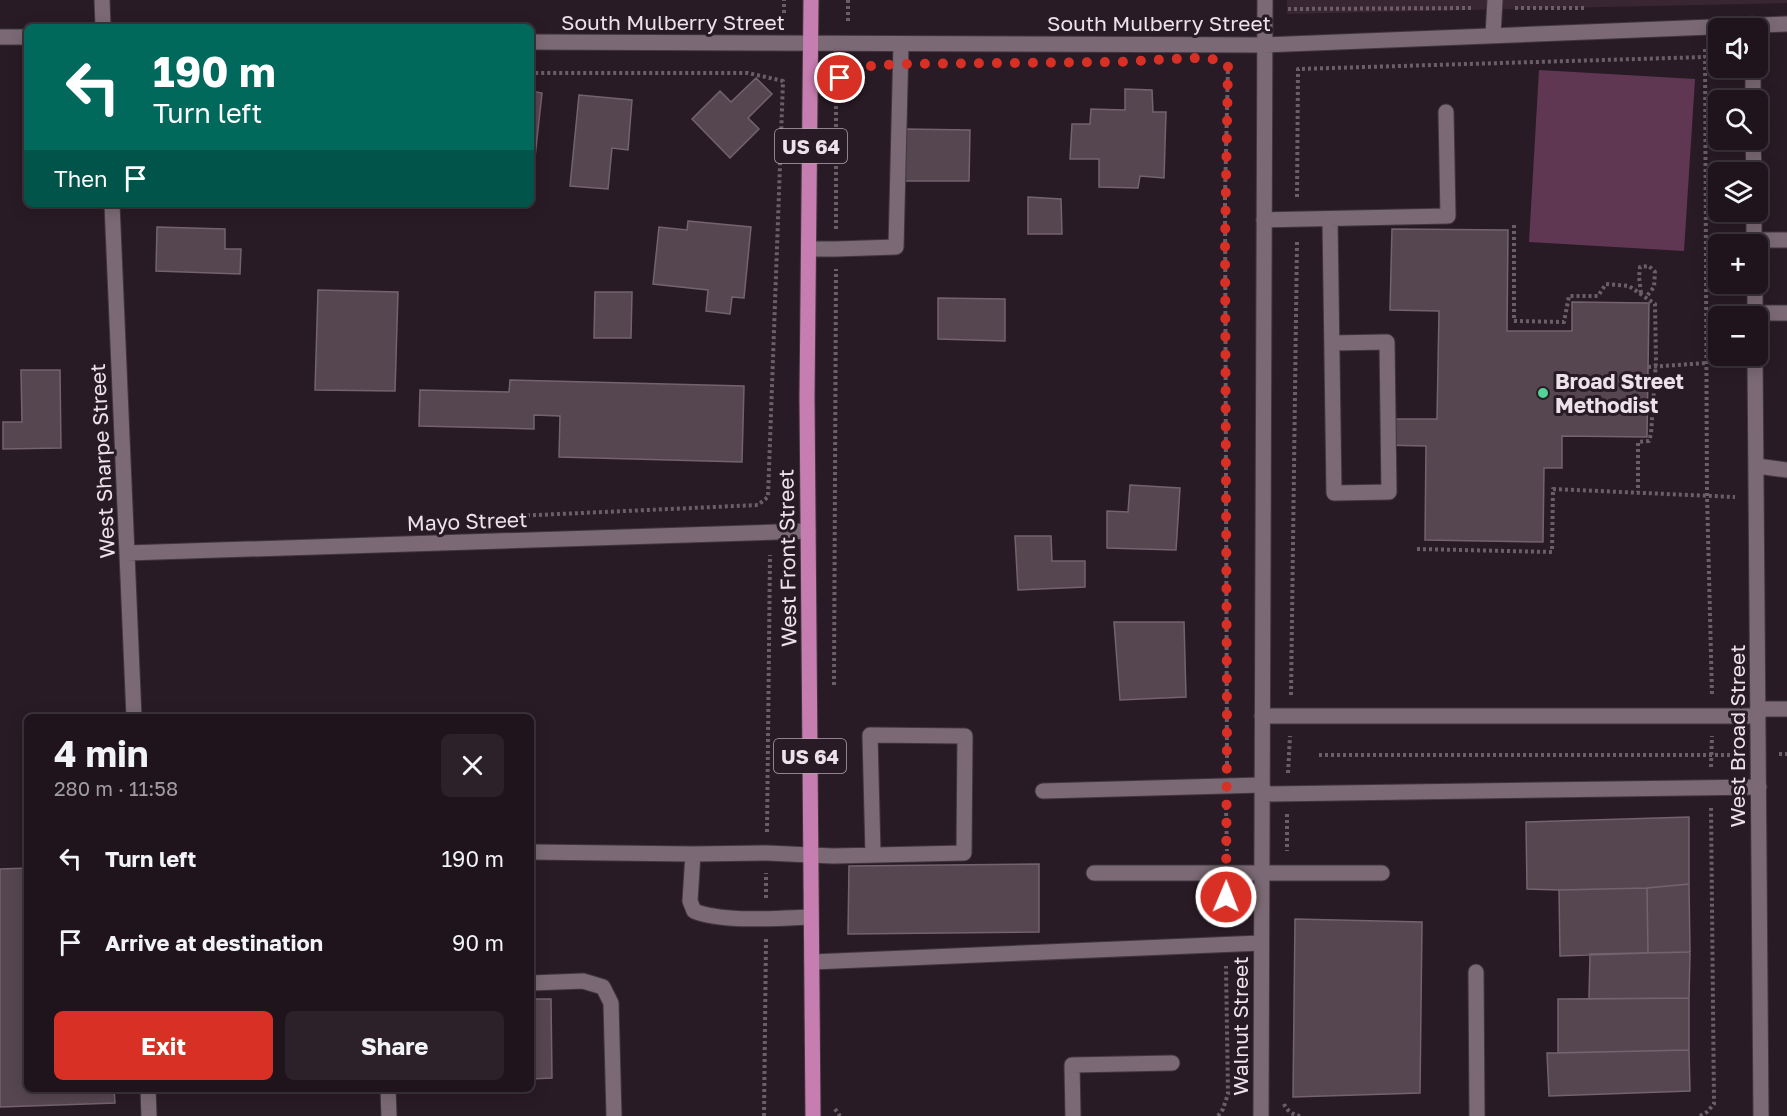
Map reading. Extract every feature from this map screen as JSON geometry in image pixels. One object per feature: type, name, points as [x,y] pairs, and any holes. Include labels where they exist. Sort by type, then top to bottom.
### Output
[{"type":"main road","name":"West Front Street","points":[[811,0],[807,397],[813,1116]]},
{"type":"street","points":[[102,0],[104,24]]},
{"type":"street","name":"Walnut Street","points":[[1261,1116],[1265,0]]},
{"type":"street","points":[[1493,35],[1495,0]]},
{"type":"street","name":"South Mulberry Street","points":[[1768,25],[1787,24]]},
{"type":"street","name":"South Mulberry Street","points":[[534,42],[1265,45],[1705,26]]},
{"type":"street","points":[[0,37],[24,37]]},
{"type":"street","points":[[809,249],[896,247],[901,44]]},
{"type":"street","points":[[1264,220],[1448,216],[1446,112]]},
{"type":"street","name":"West Sharpe Street","points":[[112,207],[134,714]]},
{"type":"street","points":[[1330,219],[1334,493],[1389,492],[1387,342],[1332,343]]},
{"type":"street","points":[[1768,241],[1787,240]]},
{"type":"street","points":[[1768,314],[1787,313]]},
{"type":"street","name":"West Broad Street","points":[[1755,366],[1761,1116]]},
{"type":"street","points":[[1756,466],[1787,470]]},
{"type":"street","name":"Mayo Street","points":[[127,553],[808,531]]},
{"type":"street","points":[[1262,716],[1713,716],[1787,709]]},
{"type":"street","points":[[534,852],[766,853],[833,856],[964,853],[965,736],[870,735],[873,854]]},
{"type":"street","points":[[1043,791],[1226,786],[1287,794],[1759,787]]},
{"type":"street","points":[[693,854],[690,901],[694,911],[706,916],[811,917]]},
{"type":"street","points":[[1094,873],[1382,873]]},
{"type":"street","points":[[812,962],[1261,943]]},
{"type":"street","points":[[1476,972],[1477,1116]]},
{"type":"street","points":[[534,983],[583,981],[603,987],[611,1003],[614,1116]]},
{"type":"street","points":[[1073,1116],[1072,1065],[1172,1063]]},
{"type":"street","points":[[148,1092],[149,1116]]},
{"type":"street","points":[[388,1092],[389,1116]]},
{"type":"path","points":[[784,0],[784,13]]},
{"type":"path","points":[[848,0],[848,21]]},
{"type":"path","points":[[1700,1116],[1714,1104],[1711,788],[1713,716],[1707,495],[1705,26]]},
{"type":"path","points":[[1287,873],[1287,794],[1291,716],[1298,69],[1705,57]]},
{"type":"path","points":[[1218,1116],[1228,1094],[1225,945],[1227,873],[1225,245],[1228,65],[1220,62]]},
{"type":"path","points":[[834,693],[836,89],[846,69],[901,64]]},
{"type":"path","points":[[506,516],[758,505],[768,497],[783,81],[748,73],[534,73]]},
{"type":"path","points":[[1514,225],[1514,321],[1564,322],[1569,296],[1598,296],[1606,284],[1629,286],[1655,304],[1656,368],[1651,434],[1649,441],[1638,442],[1638,492]]},
{"type":"path","points":[[1649,266],[1655,272],[1654,287],[1644,295],[1639,277],[1640,267],[1649,266]]},
{"type":"path","points":[[1648,367],[1706,363]]},
{"type":"path","points":[[1417,549],[1552,552],[1553,489],[1757,498]]},
{"type":"path","points":[[764,1116],[770,552]]},
{"type":"path","points":[[1319,755],[1758,755]]},
{"type":"path","points":[[1282,1101],[1287,1110],[1302,1116]]},
{"type":"path","points":[[834,1102],[840,1116]]},
{"type":"shaded area","points":[[1287,0],[1787,0],[1787,3],[1287,14]]},
{"type":"shaded area","points":[[1539,70],[1695,79],[1684,251],[1529,242]]},
{"type":"building","points":[[756,78],[772,94],[748,118],[759,129],[730,158],[692,119],[720,91],[731,102]]},
{"type":"building","points":[[1125,89],[1152,90],[1153,112],[1166,112],[1164,178],[1140,176],[1138,188],[1099,187],[1099,159],[1070,159],[1072,124],[1090,124],[1091,109],[1125,110]]},
{"type":"building","points":[[534,92],[542,93],[534,166]]},
{"type":"building","points":[[579,95],[632,100],[628,150],[612,148],[608,189],[570,186]]},
{"type":"building","points":[[905,129],[970,130],[969,181],[905,181]]},
{"type":"building","points":[[1028,197],[1061,199],[1062,234],[1028,234]]},
{"type":"building","points":[[688,221],[751,227],[744,298],[732,297],[730,314],[706,311],[708,290],[653,284],[659,227],[687,230]]},
{"type":"building","points":[[157,227],[225,229],[225,249],[241,249],[240,274],[156,271]]},
{"type":"building","name":"Broad Street Methodist","points":[[1392,229],[1508,230],[1507,331],[1572,331],[1572,302],[1649,303],[1647,437],[1562,436],[1562,468],[1544,468],[1543,542],[1425,540],[1426,446],[1381,445],[1381,419],[1437,419],[1439,311],[1390,310]]},
{"type":"building","points":[[318,290],[398,292],[395,391],[315,390]]},
{"type":"building","points":[[595,292],[632,292],[631,338],[594,338]]},
{"type":"building","points":[[938,298],[1005,299],[1005,341],[938,339]]},
{"type":"building","points":[[21,370],[60,370],[61,448],[3,449],[3,422],[22,422]]},
{"type":"building","points":[[510,380],[744,386],[742,462],[559,457],[560,416],[534,415],[534,429],[419,426],[420,390],[509,392]]},
{"type":"building","points":[[1130,485],[1180,488],[1176,550],[1107,548],[1107,511],[1128,512]]},
{"type":"building","points":[[1015,536],[1051,536],[1052,561],[1085,561],[1085,587],[1018,590]]},
{"type":"building","points":[[1114,622],[1184,622],[1186,697],[1120,700]]},
{"type":"building","points":[[1689,817],[1689,884],[1647,888],[1527,889],[1526,822]]},
{"type":"building","points":[[1039,864],[1039,932],[848,934],[849,866]]},
{"type":"building","points":[[24,868],[24,1092],[114,1092],[115,1103],[0,1107],[0,869]]},
{"type":"building","points":[[1689,884],[1690,952],[1648,953],[1647,888]]},
{"type":"building","points":[[1647,888],[1648,953],[1560,956],[1559,890]]},
{"type":"building","points":[[1295,919],[1422,922],[1420,1093],[1293,1097]]},
{"type":"building","points":[[1690,952],[1689,998],[1589,999],[1590,954]]},
{"type":"building","points":[[1689,998],[1689,1050],[1558,1053],[1558,999]]},
{"type":"building","points":[[534,999],[551,999],[552,1078],[534,1079]]},
{"type":"building","points":[[1689,1050],[1690,1091],[1549,1096],[1547,1053]]},
{"type":"place","name":"Broad Street Methodist","points":[[1543,393]]},
{"type":"route","points":[[840,78],[846,69],[901,64],[1118,62],[1193,58],[1212,59],[1228,65],[1225,197],[1226,897]]}]
